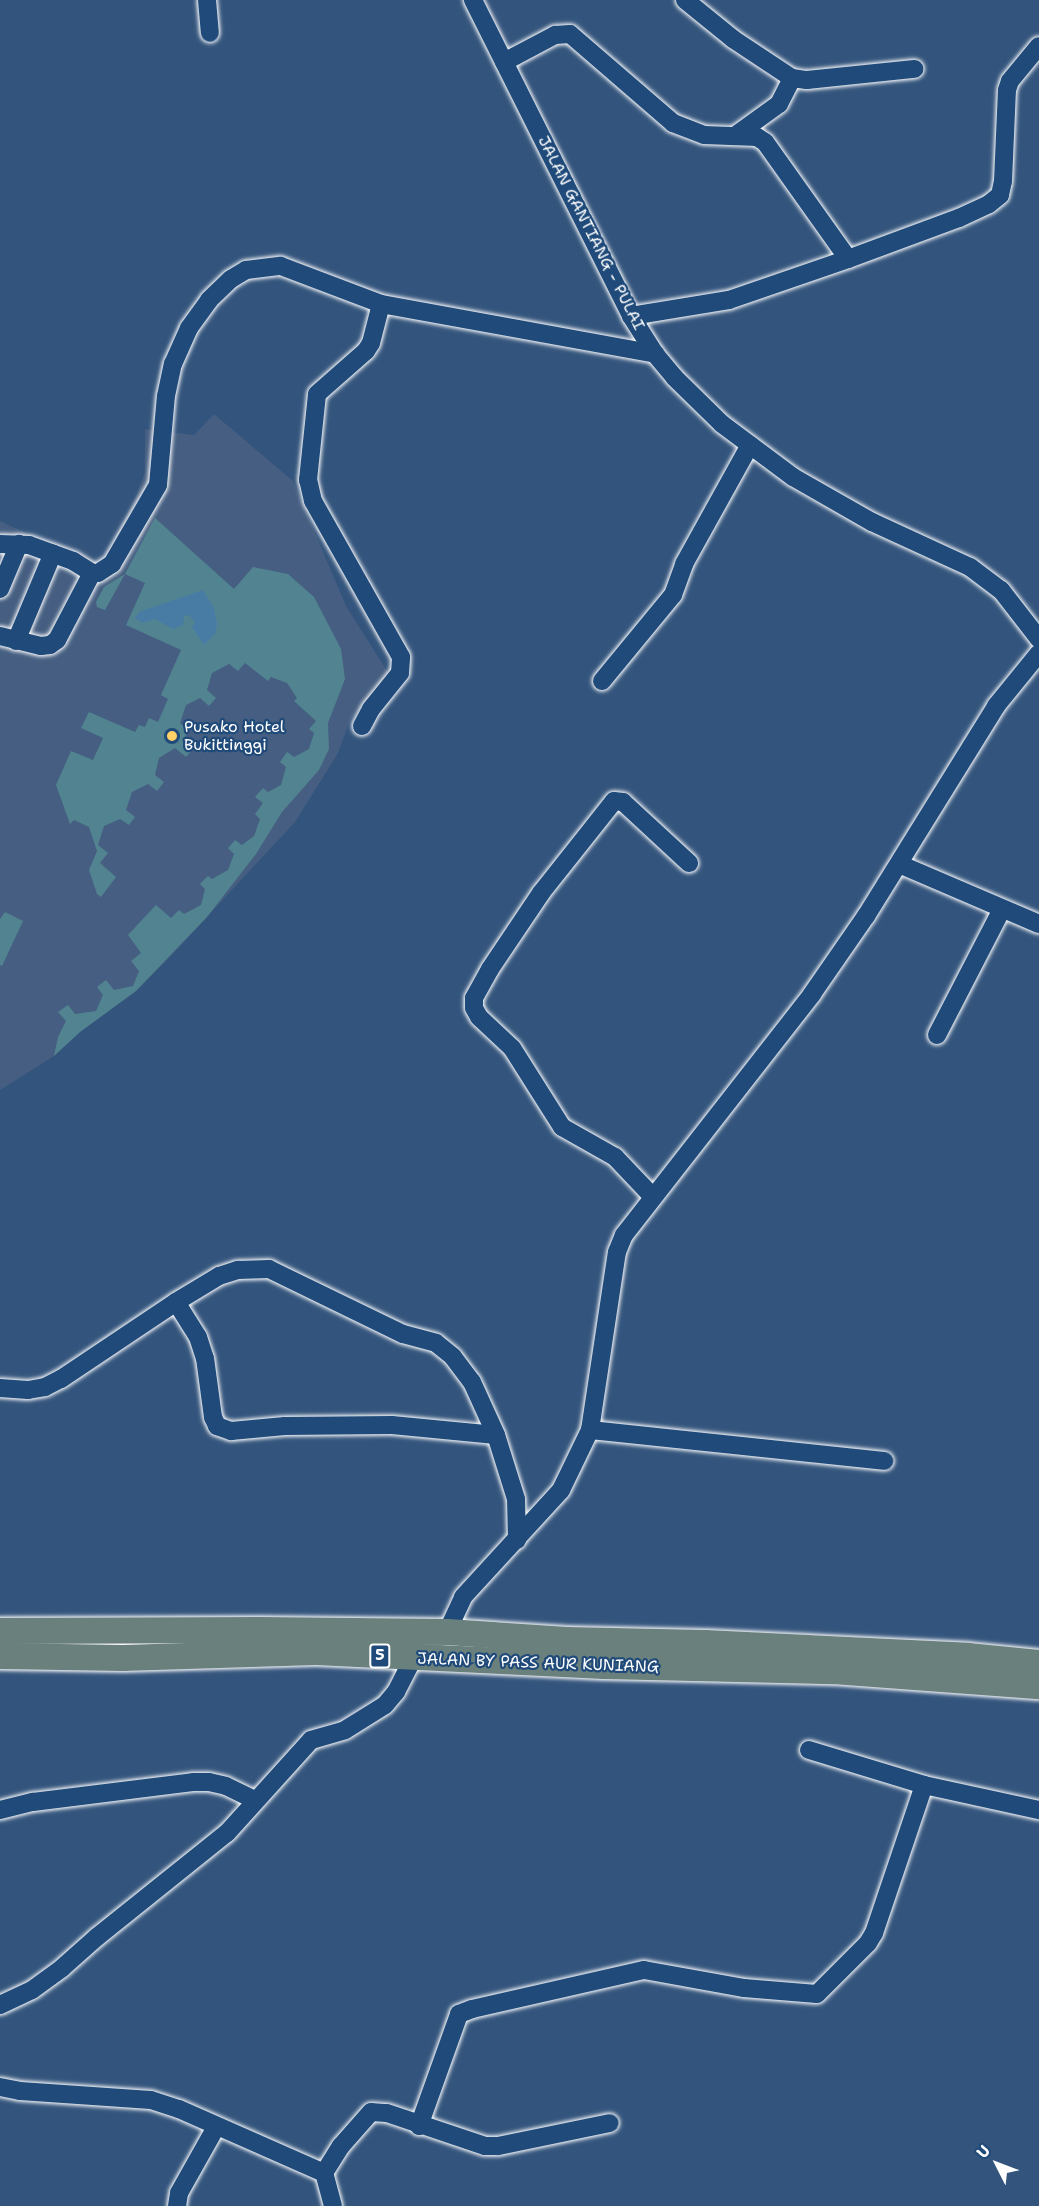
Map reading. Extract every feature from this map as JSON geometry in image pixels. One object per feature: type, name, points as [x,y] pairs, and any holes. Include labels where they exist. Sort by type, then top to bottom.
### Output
[{"type":"highway","name":"JALAN BY PASS AUR KUNIANG","points":[[0,1656],[144,1644],[260,1630],[447,1632],[567,1640],[705,1643],[759,1659],[833,1671],[1039,1686]]},
{"type":"highway","name":"JALAN BY PASS AUR KUNIANG","points":[[0,1631],[144,1644],[413,1658],[702,1669],[759,1659],[968,1656],[1039,1663]]},
{"type":"highway","points":[[702,1669],[705,1643]]},
{"type":"street","points":[[207,0],[210,33]]},
{"type":"street","name":"JALAN GANTIANG - PULAI","points":[[473,0],[631,316],[655,354],[695,400],[793,477],[872,522],[970,567],[1001,590],[1039,639]]},
{"type":"street","points":[[685,0],[733,39],[792,78],[807,81],[914,69]]},
{"type":"street","points":[[504,62],[555,35],[570,34],[673,123],[704,135],[757,137],[765,142],[848,259]]},
{"type":"street","points":[[631,316],[729,300],[848,259],[959,218],[989,204],[1000,195],[1003,181],[1007,90],[1010,81],[1039,46]]},
{"type":"street","points":[[736,135],[779,104],[792,78]]},
{"type":"street","points":[[0,544],[29,545],[73,561],[92,573],[98,573],[112,564],[158,486],[166,396],[173,364],[189,328],[209,300],[231,279],[246,270],[281,266],[381,304],[655,354]]},
{"type":"street","points":[[362,726],[371,709],[400,674],[401,657],[313,501],[308,480],[317,394],[366,351],[371,343],[381,304]]},
{"type":"street","points":[[602,681],[673,595],[684,564],[750,445]]},
{"type":"street","points":[[0,590],[19,544]]},
{"type":"street","points":[[52,553],[8,638],[41,646],[50,645],[57,640],[92,573]]},
{"type":"street","points":[[447,1632],[463,1597],[561,1490],[590,1430],[617,1252],[624,1235],[812,994],[899,864],[996,706],[1039,653]]},
{"type":"street","points":[[653,1197],[615,1156],[562,1126],[512,1048],[479,1017],[474,1008],[474,998],[490,969],[541,892],[614,801],[623,802],[689,863]]},
{"type":"street","points":[[899,864],[1039,924]]},
{"type":"street","points":[[937,1035],[1002,909]]},
{"type":"street","points":[[0,1388],[28,1390],[62,1378],[219,1276],[238,1270],[269,1269],[403,1334],[436,1342],[453,1356],[472,1382],[496,1435],[516,1499],[517,1540]]},
{"type":"street","points":[[176,1302],[198,1337],[205,1358],[213,1417],[217,1426],[231,1431],[285,1426],[392,1425],[496,1435]]},
{"type":"street","points":[[590,1430],[884,1461]]},
{"type":"street","points":[[0,2005],[32,1990],[62,1968],[97,1936],[227,1833],[311,1740],[345,1730],[374,1714],[385,1705],[396,1692],[413,1658]]},
{"type":"street","points":[[809,1750],[924,1785],[1039,1810]]},
{"type":"street","points":[[0,1810],[33,1802],[193,1782],[209,1782],[226,1786],[255,1800]]},
{"type":"street","points":[[419,2126],[459,2014],[472,2009],[644,1970],[744,1988],[817,1994],[868,1943],[874,1933],[924,1785]]},
{"type":"street","points":[[0,2087],[20,2091],[151,2100],[179,2109],[324,2173]]},
{"type":"street","points":[[333,2206],[324,2173],[341,2146],[371,2112],[387,2113],[419,2126],[485,2146],[498,2146],[610,2122]]},
{"type":"street","points":[[177,2206],[179,2193],[216,2127]]},
{"type":"shaded area","name":"Pusako Hotel Bukittinggi","points":[[214,414],[293,481],[346,606],[389,674],[350,720],[338,753],[295,822],[169,958],[136,991],[80,1032],[54,1056],[0,1090],[0,521],[100,567],[137,494],[145,472],[145,429],[194,435]]},
{"type":"shaded area","points":[[203,590],[214,608],[217,624],[215,634],[204,645],[192,627],[195,622],[189,615],[184,616],[183,625],[173,629],[155,619],[142,623],[135,618],[139,612]]},
{"type":"green space","points":[[155,518],[234,589],[253,567],[288,574],[314,597],[341,649],[345,679],[328,723],[329,749],[319,770],[282,812],[256,854],[207,917],[136,991],[80,1032],[54,1056],[58,1037],[66,1021],[58,1012],[68,1005],[75,1014],[96,1011],[103,995],[97,987],[106,980],[114,990],[133,986],[139,971],[131,961],[141,953],[128,935],[156,905],[171,918],[179,910],[184,914],[201,905],[205,889],[200,884],[208,876],[212,879],[228,870],[234,854],[228,848],[235,840],[242,845],[254,836],[260,819],[255,814],[263,803],[255,797],[263,788],[268,792],[281,785],[286,767],[280,762],[287,752],[294,757],[309,749],[314,733],[309,729],[316,721],[294,701],[297,698],[287,683],[271,677],[268,681],[245,663],[238,671],[229,664],[212,673],[207,690],[216,698],[209,706],[200,698],[186,705],[180,723],[189,731],[183,739],[194,748],[186,757],[175,748],[159,758],[155,775],[164,782],[157,791],[148,784],[132,792],[126,810],[135,817],[129,825],[120,819],[104,826],[98,845],[108,853],[100,863],[116,877],[101,897],[97,894],[89,870],[97,851],[89,827],[74,820],[70,824],[56,785],[71,751],[93,760],[103,738],[81,728],[89,712],[135,732],[139,725],[145,727],[149,718],[158,722],[168,699],[161,695],[181,650],[126,625],[145,583],[125,574]]},
{"type":"green space","points":[[125,574],[105,610],[97,607],[96,602],[104,587]]},
{"type":"green space","points":[[5,912],[23,921],[2,966],[0,965],[0,919]]},
{"type":"place","name":"Pusako Hotel Bukittinggi","points":[[172,736]]}]
